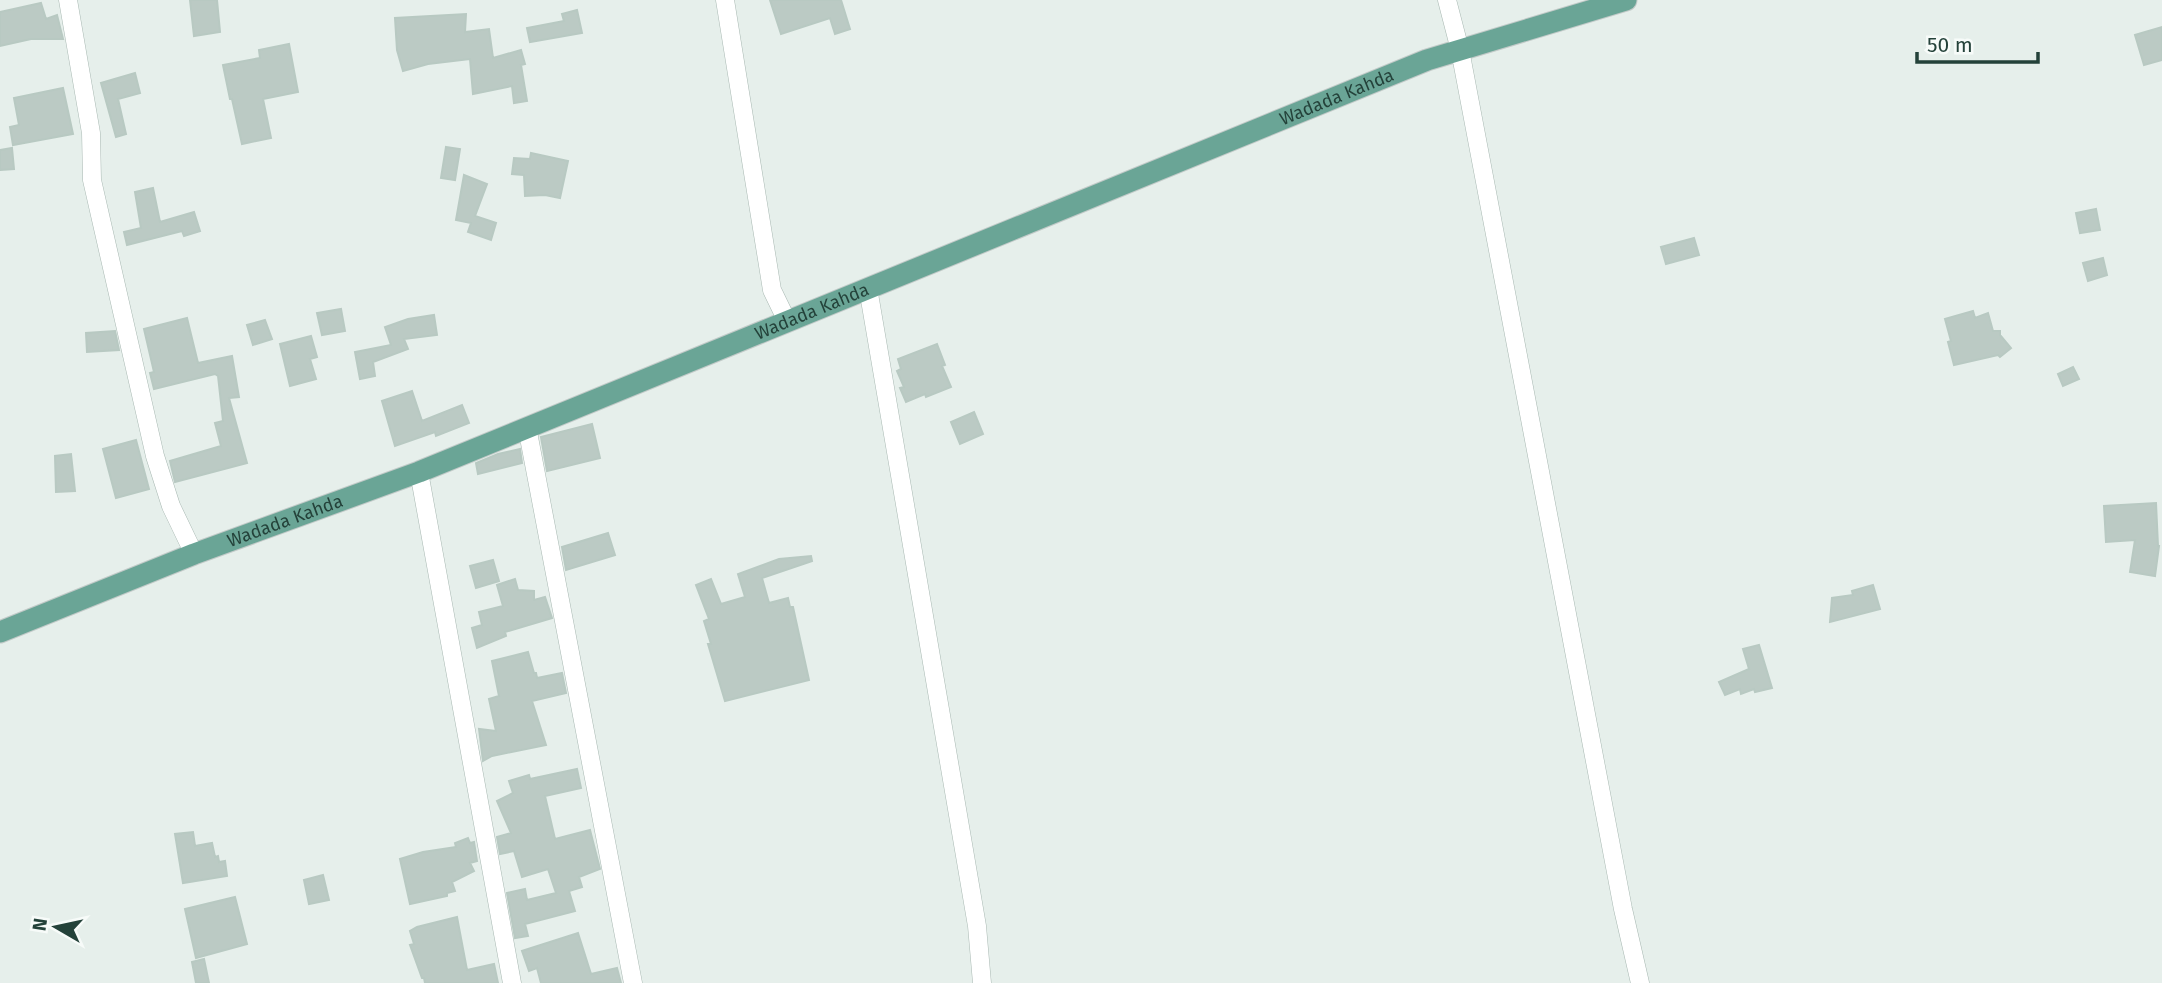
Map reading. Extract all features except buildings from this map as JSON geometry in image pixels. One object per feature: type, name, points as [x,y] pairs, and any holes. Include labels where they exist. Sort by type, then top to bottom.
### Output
[{"type":"main road","name":"Wadada Kahda","points":[[0,632],[194,554],[419,472],[1427,60],[1626,0]]},
{"type":"street","points":[[68,0],[91,133],[92,180],[155,456],[171,506],[194,554]]},
{"type":"street","points":[[725,0],[772,290],[787,321]]},
{"type":"street","points":[[1447,0],[1460,50],[1621,896],[1640,983]]},
{"type":"street","points":[[868,288],[977,926],[982,983]]},
{"type":"street","points":[[527,427],[633,983]]},
{"type":"street","points":[[419,472],[512,983]]}]
